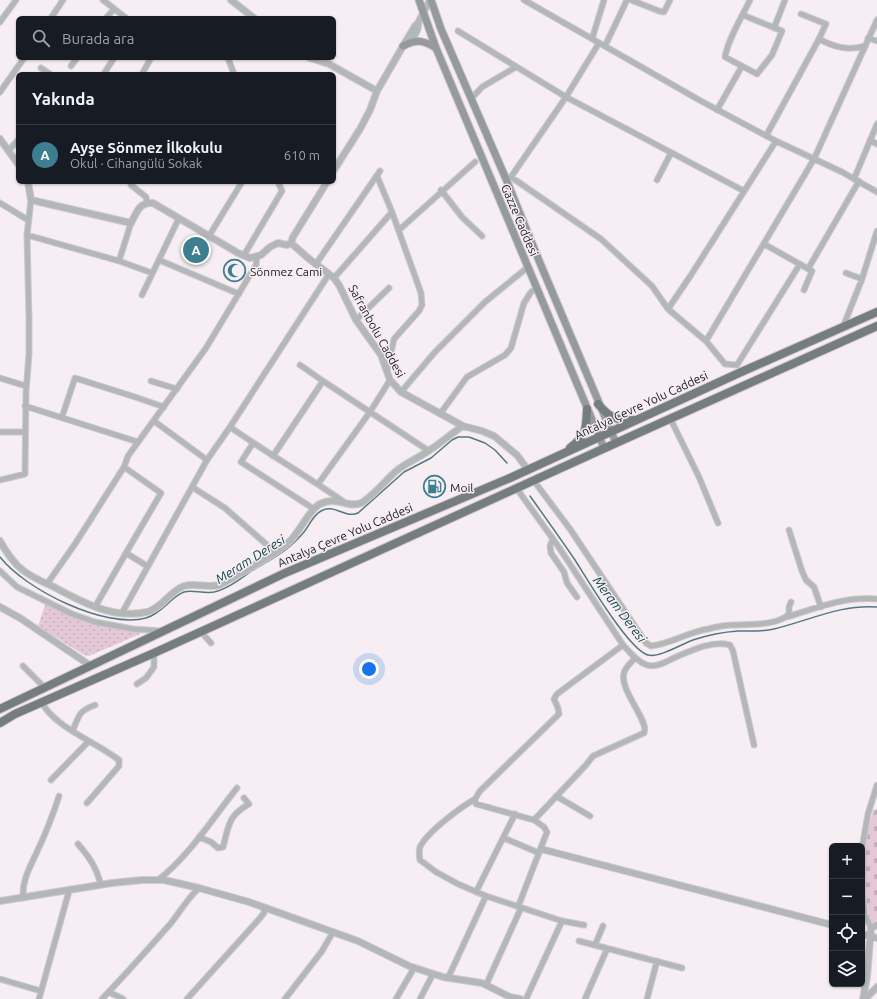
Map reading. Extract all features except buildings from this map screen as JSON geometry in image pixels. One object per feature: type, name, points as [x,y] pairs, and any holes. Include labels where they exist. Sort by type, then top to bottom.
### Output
[{"type":"highway","name":"Antalya Çevre Yolu Caddesi","points":[[0,709],[285,573],[528,470],[638,420],[738,369],[877,312]]},
{"type":"highway","name":"Antalya Çevre Yolu Caddesi","points":[[0,723],[15,714],[154,654],[670,418],[877,326]]},
{"type":"highway","points":[[598,404],[606,413],[616,419],[638,420]]},
{"type":"highway","points":[[562,454],[575,444],[586,431],[587,409]]},
{"type":"main road","name":"Gazze Caddesi","points":[[418,0],[436,48],[604,448]]},
{"type":"main road","name":"Gazze Caddesi","points":[[431,0],[441,29],[509,178],[598,404],[616,443]]},
{"type":"main road","points":[[403,46],[420,41],[426,42],[436,48]]},
{"type":"street","points":[[0,22],[16,0]]},
{"type":"street","points":[[52,16],[63,0]]},
{"type":"street","points":[[103,0],[123,16]]},
{"type":"street","points":[[231,0],[251,16]]},
{"type":"street","points":[[336,167],[370,110],[376,91],[431,0]]},
{"type":"street","points":[[524,0],[717,110],[776,141],[842,172],[877,192]]},
{"type":"street","points":[[592,39],[604,0]]},
{"type":"street","points":[[605,46],[627,0]]},
{"type":"street","points":[[631,0],[659,12],[664,12],[670,0]]},
{"type":"street","points":[[743,15],[782,31],[772,55],[757,74],[725,57],[726,50],[750,0]]},
{"type":"street","points":[[774,28],[785,0]]},
{"type":"street","points":[[108,16],[114,9]]},
{"type":"street","points":[[766,136],[826,24],[801,14]]},
{"type":"street","points":[[706,340],[814,159],[877,20]]},
{"type":"street","points":[[458,31],[566,97],[744,191]]},
{"type":"street","points":[[868,38],[877,41]]},
{"type":"street","points":[[819,39],[839,47],[857,48],[865,46]]},
{"type":"street","points":[[599,43],[566,97],[509,178],[600,239],[652,286],[668,309],[706,340],[725,364],[738,369],[800,264]]},
{"type":"street","points":[[0,92],[23,60]]},
{"type":"street","points":[[71,66],[76,60]]},
{"type":"street","points":[[105,72],[113,60]]},
{"type":"street","points":[[143,72],[150,60]]},
{"type":"street","points":[[229,60],[233,72]]},
{"type":"street","points":[[317,60],[330,64],[376,91]]},
{"type":"street","points":[[717,110],[742,66]]},
{"type":"street","points":[[472,98],[482,86],[516,67]]},
{"type":"street","points":[[41,68],[47,72]]},
{"type":"street","points":[[808,269],[856,180],[877,124]]},
{"type":"street","points":[[0,139],[16,161]]},
{"type":"street","points":[[870,140],[877,144]]},
{"type":"street","points":[[668,309],[776,141]]},
{"type":"street","points":[[8,150],[16,142]]},
{"type":"street","points":[[657,180],[671,153]]},
{"type":"street","points":[[398,230],[441,190],[475,162]]},
{"type":"street","points":[[316,264],[380,171]]},
{"type":"street","points":[[377,176],[392,212],[421,293],[422,305],[419,311],[394,339],[387,372]]},
{"type":"street","points":[[0,480],[25,474],[24,432],[29,354],[27,235],[31,200],[28,184]]},
{"type":"street","points":[[131,184],[146,197],[146,203]]},
{"type":"street","points":[[209,236],[241,184]]},
{"type":"street","points":[[244,255],[282,191],[279,184]]},
{"type":"street","points":[[119,260],[131,223],[140,206],[146,203],[153,203],[250,258],[260,255],[270,247],[278,244],[288,245],[291,243],[293,237],[326,184]]},
{"type":"street","points":[[441,190],[462,217],[482,236]]},
{"type":"street","points":[[31,200],[131,223]]},
{"type":"street","points":[[0,203],[28,220]]},
{"type":"street","points":[[122,613],[207,460],[331,276],[392,212]]},
{"type":"street","points":[[142,294],[179,218]]},
{"type":"street","points":[[843,327],[862,279],[877,231]]},
{"type":"street","points":[[27,235],[119,260],[152,273]]},
{"type":"street","name":"Safranbolu Caddesi","points":[[291,243],[331,276],[339,285],[356,320],[381,355],[390,380],[401,392],[463,426],[494,436],[517,454],[528,470]]},
{"type":"street","points":[[764,244],[812,271],[804,290]]},
{"type":"street","points":[[47,584],[75,544],[124,467],[128,456],[206,348],[256,265],[257,256]]},
{"type":"street","points":[[159,260],[239,294]]},
{"type":"street","points":[[401,392],[435,352],[485,302],[528,267]]},
{"type":"street","points":[[846,273],[862,279]]},
{"type":"street","points":[[356,320],[389,288]]},
{"type":"street","points":[[440,414],[467,377],[505,355],[511,348],[524,303],[531,292],[537,288]]},
{"type":"street","points":[[300,365],[429,451]]},
{"type":"street","points":[[0,378],[26,386]]},
{"type":"street","points":[[62,417],[75,378],[164,407]]},
{"type":"street","points":[[318,484],[370,412],[390,380]]},
{"type":"street","points":[[151,381],[177,388]]},
{"type":"street","points":[[273,456],[323,381]]},
{"type":"street","points":[[25,406],[138,442]]},
{"type":"street","points":[[670,418],[699,477],[718,523]]},
{"type":"street","points":[[154,421],[207,460]]},
{"type":"street","points":[[230,427],[350,505],[361,503],[402,466],[429,451],[463,426]]},
{"type":"street","points":[[0,432],[24,432]]},
{"type":"street","points":[[253,443],[241,462],[314,509]]},
{"type":"street","points":[[95,607],[161,493],[124,467]]},
{"type":"street","points":[[534,481],[574,536],[646,643],[651,646],[660,645],[706,629],[731,625],[763,623],[786,618],[821,606],[847,600],[866,598],[877,599]]},
{"type":"street","points":[[192,486],[225,508],[275,552]]},
{"type":"street","points":[[517,489],[553,539],[623,645],[635,658],[645,665],[654,667],[686,653],[707,646],[724,643],[730,645],[733,651],[754,745]]},
{"type":"street","points":[[0,541],[18,566],[47,584],[95,607],[134,614],[148,612],[159,606],[185,586],[194,585],[213,587],[220,585],[289,542],[314,509],[320,504],[336,500],[344,502]]},
{"type":"street","points":[[789,530],[802,571],[806,580],[814,587],[821,606]]},
{"type":"street","points":[[553,539],[550,546],[551,553],[564,572],[568,583],[577,597]]},
{"type":"street","points":[[126,553],[147,566]]},
{"type":"street","points":[[0,572],[17,587],[72,614],[95,622],[133,629],[165,631]]},
{"type":"street","points":[[786,618],[789,614],[790,602]]},
{"type":"street","points":[[0,609],[20,618],[91,666]]},
{"type":"street","points":[[201,632],[211,643]]},
{"type":"street","points":[[584,925],[562,921],[476,892],[436,872],[420,860],[419,854],[421,846],[430,835],[458,809],[475,799],[480,791],[559,714],[554,700],[557,694],[623,645]]},
{"type":"street","points":[[137,684],[146,678],[154,667],[154,654]]},
{"type":"street","points":[[534,820],[593,756],[644,733],[645,727],[628,694],[623,680],[624,671],[635,658]]},
{"type":"street","points":[[23,666],[45,688]]},
{"type":"street","points":[[42,703],[47,712],[56,719],[119,760],[118,766],[87,803]]},
{"type":"street","points":[[73,730],[80,714],[84,709],[94,705]]},
{"type":"street","points":[[51,780],[89,741]]},
{"type":"street","points":[[863,843],[868,814],[877,785]]},
{"type":"street","points":[[158,880],[170,871],[199,837],[237,788]]},
{"type":"street","points":[[23,898],[23,887],[30,865],[36,854],[59,796]]},
{"type":"street","points":[[556,796],[590,816]]},
{"type":"street","points":[[199,837],[211,842],[218,848],[223,846],[229,822],[241,808],[249,804],[244,798]]},
{"type":"street","points":[[475,799],[476,804],[534,820],[544,827],[547,832],[520,908],[486,985]]},
{"type":"street","points":[[476,892],[515,814]]},
{"type":"street","points":[[504,838],[540,851],[829,924]]},
{"type":"street","points":[[78,844],[97,870],[100,885]]},
{"type":"street","points":[[0,901],[100,885],[142,880],[164,880],[199,888],[264,908],[358,941],[414,968],[448,978],[482,983],[510,997],[520,999]]},
{"type":"street","points":[[102,999],[136,963],[176,917],[190,896],[199,888]]},
{"type":"street","points":[[39,999],[69,891]]},
{"type":"street","points":[[448,978],[486,896]]},
{"type":"street","points":[[187,999],[260,918],[264,913],[264,908]]},
{"type":"street","points":[[864,999],[870,936],[870,928],[865,915]]},
{"type":"street","points":[[526,999],[562,921]]},
{"type":"street","points":[[870,928],[877,925]]},
{"type":"street","points":[[595,945],[603,926]]},
{"type":"street","points":[[285,999],[322,951],[333,932]]},
{"type":"street","points":[[865,935],[877,938]]},
{"type":"street","points":[[579,941],[657,960],[682,968]]},
{"type":"street","points":[[585,999],[607,949]]},
{"type":"street","points":[[647,999],[657,960]]},
{"type":"street","points":[[396,999],[414,968]]},
{"type":"street","points":[[420,999],[433,974]]},
{"type":"street","points":[[0,979],[41,991]]},
{"type":"street","points":[[864,999],[877,987]]},
{"type":"street","points":[[108,992],[123,999]]},
{"type":"green space","points":[[46,602],[111,626],[139,632],[140,634],[89,656],[84,655],[38,626]]},
{"type":"green space","points":[[877,809],[877,921],[873,923],[870,918],[866,897],[865,843],[873,810]]},
{"type":"waterway","name":"Meram Deresi","points":[[0,557],[12,570],[28,582],[67,604],[110,618],[129,620],[146,618],[157,613],[175,597],[184,592],[214,592],[234,583],[284,551],[297,540],[311,521],[321,511],[330,509],[349,514],[358,513],[404,472],[431,458],[452,440],[458,437],[469,437],[485,443],[495,450],[507,463]]},
{"type":"waterway","name":"Meram Deresi","points":[[530,496],[620,628],[630,641],[648,655],[664,653],[693,640],[716,634],[738,631],[770,630],[850,608],[877,607]]},
{"type":"place","name":"Ayşe Sönmez İlkokulu","points":[[196,250]]},
{"type":"place","name":"Sönmez Cami","points":[[235,271]]},
{"type":"place","name":"Moil","points":[[434,487]]}]
